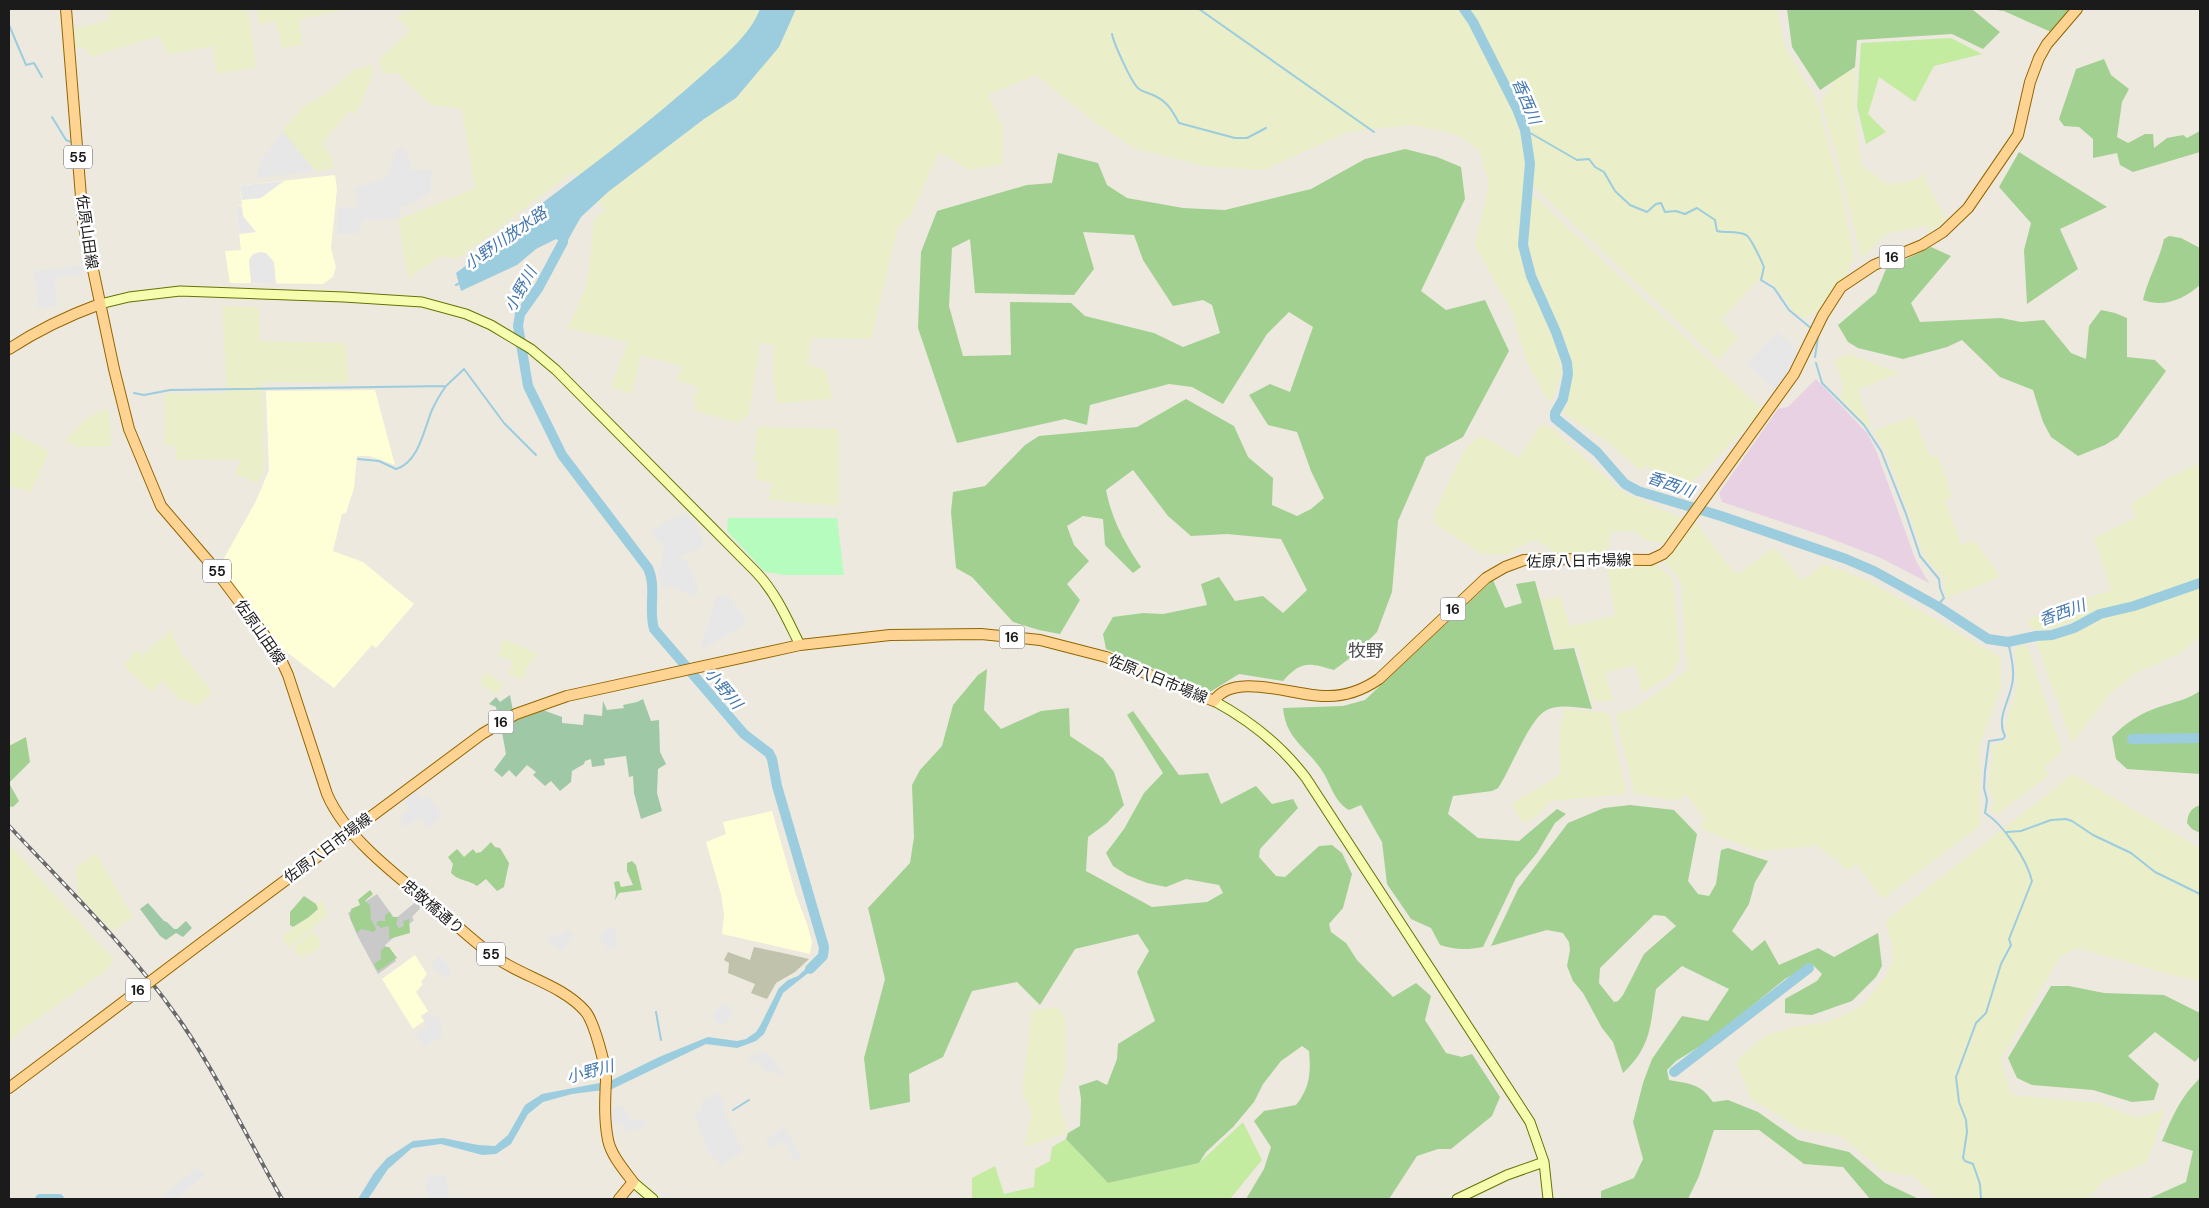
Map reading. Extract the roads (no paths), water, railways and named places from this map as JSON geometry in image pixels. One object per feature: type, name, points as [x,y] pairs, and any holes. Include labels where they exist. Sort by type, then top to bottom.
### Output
[{"type":"main road","name":"佐原山田線","points":[[66,9],[83,222],[129,429],[157,497],[167,514],[210,563],[278,652],[291,681],[327,794],[336,811],[353,832]]},
{"type":"main road","name":"佐原八日市場線","points":[[9,1088],[318,855],[324,853],[353,832],[375,812],[482,734],[513,716],[567,696],[800,645],[898,635],[980,634],[1040,640],[1106,657],[1214,701],[1224,690],[1233,687],[1281,689],[1325,696],[1359,690],[1379,679],[1486,578],[1505,566],[1524,560],[1546,559],[1650,560],[1663,554],[1794,374],[1823,315],[1841,288],[1874,265],[1922,245],[1943,232],[1968,208],[2018,135],[2030,82],[2039,58],[2047,44],[2076,9]]},
{"type":"main road","points":[[9,349],[34,332],[64,317],[100,304]]},
{"type":"main road","name":"忠敬橋通り","points":[[353,832],[387,868],[480,946],[503,962],[563,993],[580,1006],[593,1025],[605,1086],[608,1140],[611,1148],[633,1182]]},
{"type":"main road","points":[[619,1199],[633,1182]]},
{"type":"street","points":[[100,304],[129,297],[180,291],[407,300],[466,314],[511,336],[531,349],[556,370],[764,581],[787,617],[800,645]]},
{"type":"street","points":[[1214,701],[1240,715],[1262,731],[1306,778],[1530,1122],[1544,1162],[1548,1199]]},
{"type":"street","points":[[1457,1199],[1492,1182],[1544,1162]]},
{"type":"street","points":[[633,1182],[653,1199]]},
{"type":"water","points":[[760,9],[796,9],[779,47],[736,98],[704,119],[608,192],[581,217],[565,245],[556,239],[536,249],[517,265],[461,291],[456,273],[505,237],[520,220],[684,92],[737,44],[756,18]]},
{"type":"water","points":[[815,960],[822,962],[783,993],[764,1034],[756,1041],[737,1048],[706,1044],[612,1089],[572,1094],[543,1102],[528,1114],[511,1144],[496,1154],[482,1155],[441,1144],[412,1148],[388,1169],[368,1199],[358,1199],[374,1173],[387,1158],[413,1141],[443,1138],[478,1145],[495,1146],[508,1135],[525,1105],[542,1094],[610,1081],[659,1057],[708,1037],[737,1041],[746,1039],[756,1032],[760,1026],[779,988],[788,980],[798,976]]},
{"type":"waterway","points":[[1199,9],[1374,132]]},
{"type":"waterway","name":"香西川","points":[[1464,9],[1473,22],[1517,109],[1525,130],[1530,163],[1523,245],[1531,276],[1556,332],[1567,363],[1568,374],[1563,399],[1555,413],[1555,418],[1597,452],[1625,484],[1638,491],[1721,516],[1846,559],[1874,571],[1937,606],[1988,639],[2008,642],[2036,636],[2052,635],[2074,628],[2100,614],[2134,606],[2200,583]]},
{"type":"waterway","points":[[9,25],[26,65],[34,63],[42,77]]},
{"type":"waterway","points":[[1112,34],[1136,86],[1166,103],[1179,123],[1235,138],[1247,138],[1266,128]]},
{"type":"waterway","points":[[52,117],[66,140],[71,142]]},
{"type":"waterway","points":[[1525,130],[1577,160],[1589,159],[1595,167],[1604,172],[1615,191],[1630,205],[1647,212],[1656,204],[1661,203],[1665,212],[1676,211],[1685,214],[1697,208],[1715,220],[1717,231],[1739,233],[1748,236],[1764,267],[1761,280],[1774,288],[1789,310],[1812,329]]},
{"type":"waterway","name":"小野川","points":[[564,231],[563,242],[539,287],[520,314],[518,326],[528,386],[562,455],[648,568],[652,583],[652,621],[654,629],[744,734],[769,753],[772,759],[777,786],[824,947],[823,956],[810,969]]},
{"type":"waterway","name":"小野川放水路","points":[[456,285],[460,283]]},
{"type":"waterway","points":[[1815,357],[1818,337]]},
{"type":"waterway","points":[[1816,363],[1822,383],[1864,425],[1881,451],[1920,556],[1939,579],[1944,598],[1937,606]]},
{"type":"waterway","points":[[134,393],[144,395],[170,390],[446,386],[464,369],[504,423],[536,455]]},
{"type":"waterway","points":[[358,459],[379,461],[396,469],[404,465],[420,444],[432,410],[446,386]]},
{"type":"waterway","points":[[1981,1199],[1980,1184],[1973,1164],[1965,1161],[1963,1158],[1967,1132],[1966,1120],[1959,1102],[1956,1077],[1976,1023],[1986,1013],[2001,964],[2011,945],[2009,939],[2032,881],[2025,863],[2014,844],[2000,826],[1985,813],[1987,800],[1984,788],[1989,741],[2003,739],[2005,736],[2002,722],[2013,678],[2013,664],[2008,642]]},
{"type":"waterway","points":[[2132,739],[2200,738]]},
{"type":"waterway","points":[[2007,832],[2021,831],[2051,820],[2066,819],[2093,835],[2131,853],[2155,872],[2200,894]]},
{"type":"waterway","points":[[1674,1072],[1809,968]]},
{"type":"waterway","points":[[656,1012],[661,1040]]},
{"type":"waterway","points":[[733,1110],[749,1100]]},
{"type":"waterway","name":"小野川","points":[[40,1199],[59,1199]]},
{"type":"railway","points":[[9,826],[100,922],[164,998],[197,1046],[282,1199]]},
{"type":"district","name":"牧野","points":[[1366,651]]}]
